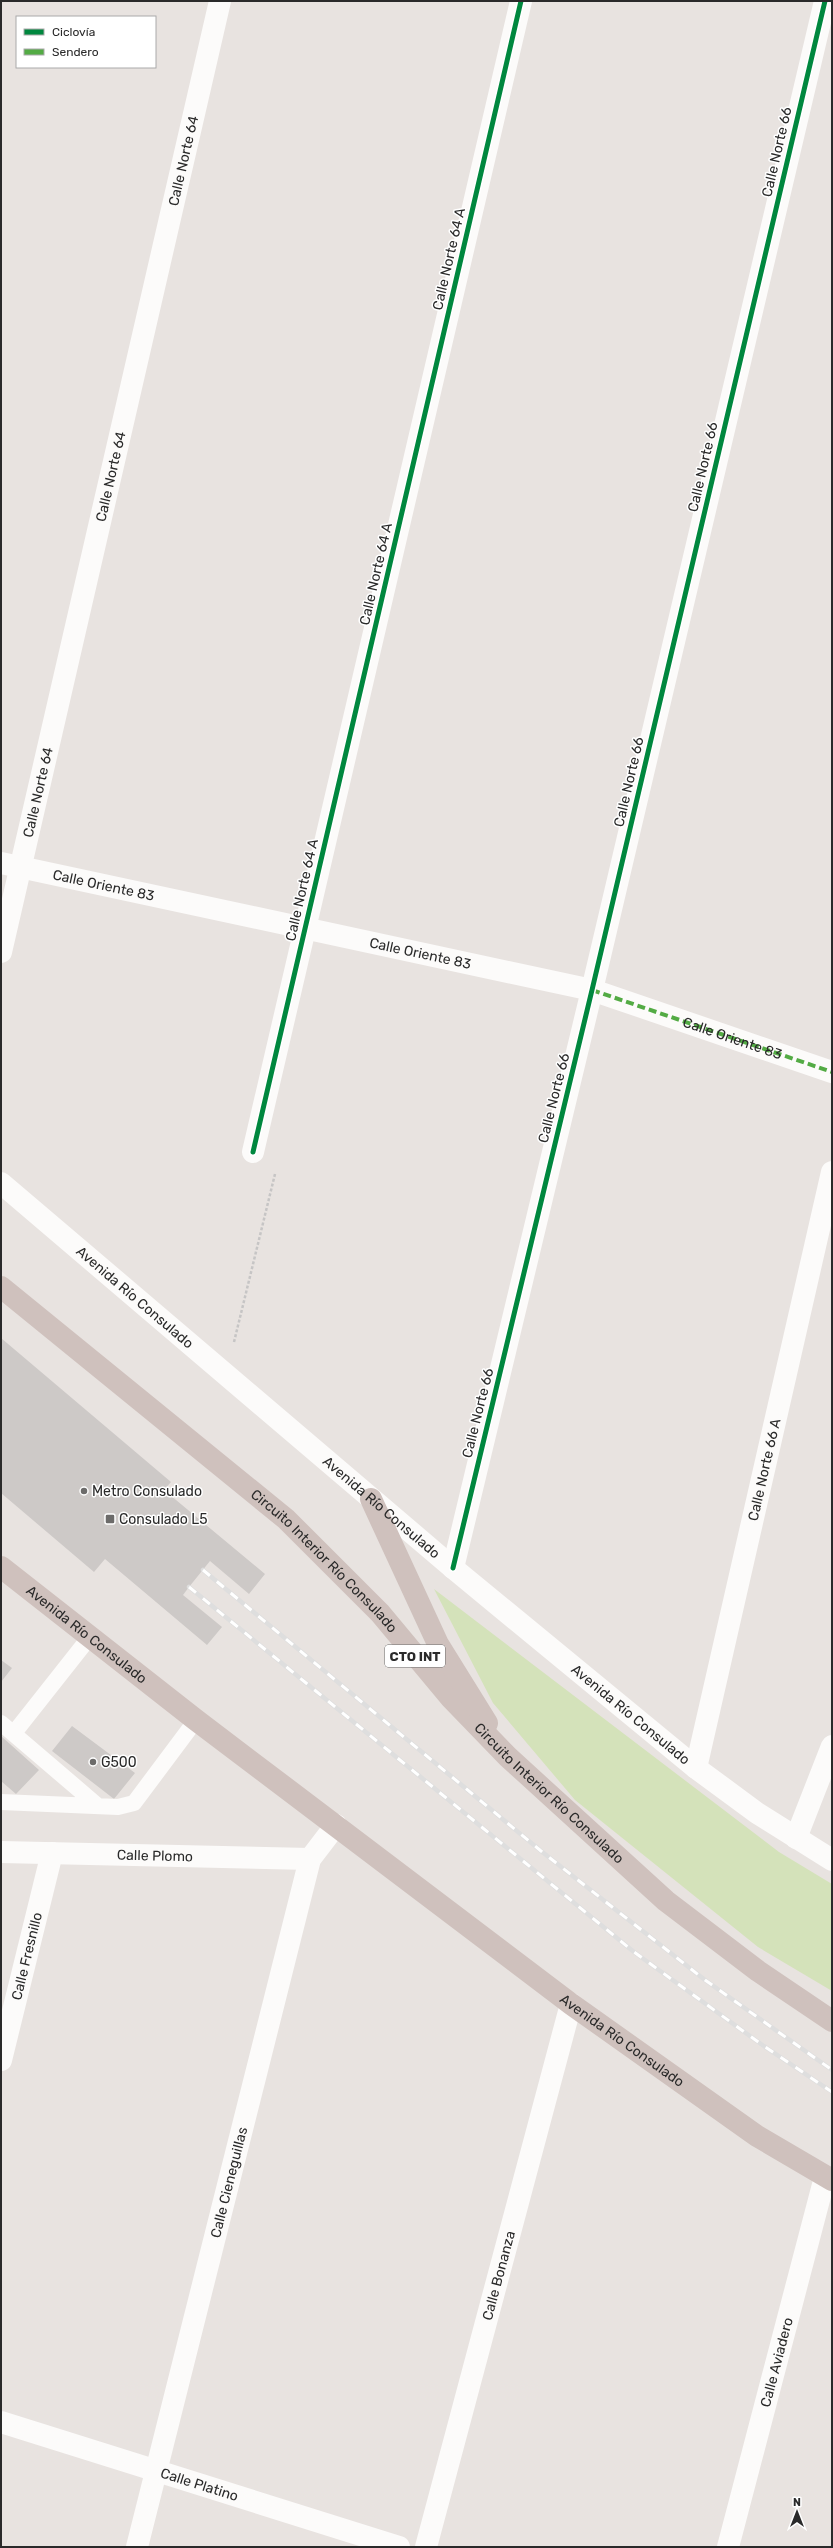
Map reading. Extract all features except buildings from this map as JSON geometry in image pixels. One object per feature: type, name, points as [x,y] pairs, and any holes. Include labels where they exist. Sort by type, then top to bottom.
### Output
[{"type":"highway","name":"Circuito Interior Río Consulado","points":[[1,1287],[286,1519],[380,1613],[450,1698],[508,1757],[666,1901],[758,1971],[832,2021]]},
{"type":"highway","points":[[371,1499],[438,1644],[508,1757]]},
{"type":"highway","name":"Avenida Río Consulado","points":[[1,1567],[89,1638],[571,2004],[757,2136],[828,2179]]},
{"type":"street","name":"Calle Norte 64","points":[[1,952],[11,865],[220,1]]},
{"type":"street","name":"Calle Norte 64 A","points":[[253,1152],[521,1]]},
{"type":"street","name":"Calle Norte 66","points":[[453,1568],[592,990],[824,1]]},
{"type":"street","name":"Calle Oriente 83","points":[[11,865],[592,990],[832,1072]]},
{"type":"street","name":"Calle Norte 66 A","points":[[696,1768],[832,1172]]},
{"type":"street","name":"Avenida Río Consulado","points":[[1,1183],[371,1499],[696,1768],[757,1813],[832,1860]]},
{"type":"street","points":[[796,1838],[832,1746]]},
{"type":"street","name":"Calle Cieneguillas","points":[[137,2547],[310,1859],[336,1825]]},
{"type":"street","name":"Calle Plomo","points":[[1,1852],[310,1859]]},
{"type":"street","name":"Calle Fresnillo","points":[[1,2060],[52,1852]]},
{"type":"street","name":"Calle Bonanza","points":[[426,2547],[571,2004]]},
{"type":"street","name":"Calle Aviadero","points":[[728,2547],[828,2179]]},
{"type":"street","name":"Calle Platino","points":[[1,2422],[399,2547]]},
{"type":"lane","points":[[14,1733],[89,1638]]},
{"type":"lane","points":[[1,1802],[98,1806],[126,1806],[134,1804],[196,1720]]},
{"type":"lane","points":[[1,1723],[98,1806]]},
{"type":"path","points":[[226,1376],[275,1174],[253,1152]]},
{"type":"green space","points":[[434,1589],[779,1852],[832,1884],[832,1991],[758,1947],[575,1800],[493,1703]]},
{"type":"railway","points":[[203,1570],[541,1851],[705,1980],[832,2070]]},
{"type":"railway","points":[[189,1587],[634,1952],[761,2044],[832,2092]]},
{"type":"marked path","points":[[592,990],[832,1072]]},
{"type":"cycle path","points":[[253,1152],[521,1]]},
{"type":"cycle path","points":[[453,1568],[592,990],[825,1]]},
{"type":"place","name":"Metro Consulado","points":[[84,1491]]},
{"type":"place","name":"Consulado L5","points":[[110,1519]]},
{"type":"place","name":"G500","points":[[93,1762]]}]
